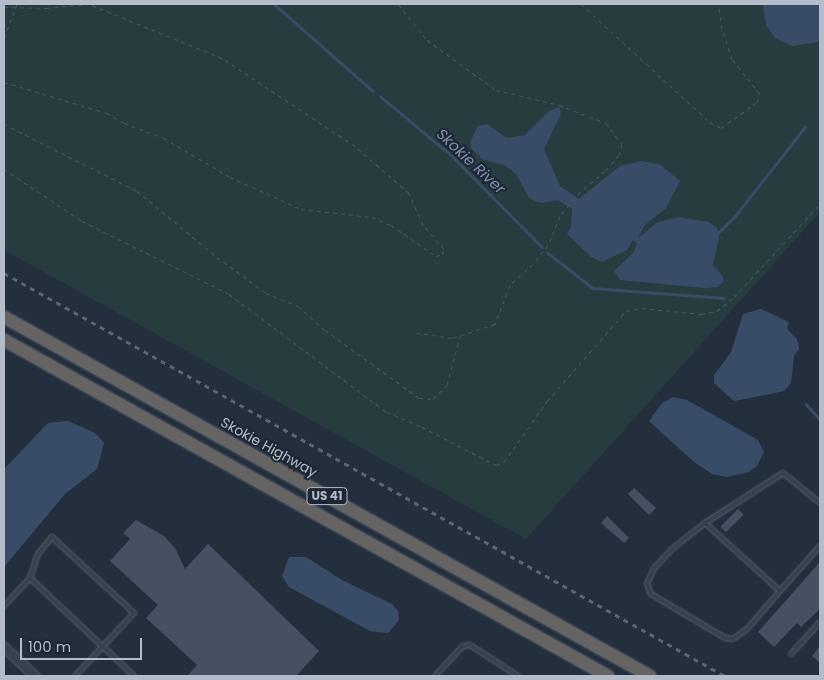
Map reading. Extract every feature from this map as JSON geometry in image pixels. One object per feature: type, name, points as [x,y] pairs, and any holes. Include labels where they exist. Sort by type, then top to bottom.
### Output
[{"type":"highway","name":"Skokie Highway","points":[[4,317],[650,676]]},
{"type":"highway","name":"US 41","points":[[4,340],[608,676]]},
{"type":"street","points":[[4,647],[30,675]]},
{"type":"lane","points":[[820,503],[782,473],[705,522],[672,549],[654,568],[647,584],[651,594],[726,638],[732,639],[747,629],[820,546]]},
{"type":"lane","points":[[705,522],[780,591]]},
{"type":"lane","points":[[4,606],[30,578],[38,554],[52,537],[134,613],[75,676]]},
{"type":"lane","points":[[30,578],[134,676]]},
{"type":"lane","points":[[791,654],[820,622]]},
{"type":"lane","points":[[435,676],[463,646],[470,645],[518,676]]},
{"type":"path","points":[[4,38],[17,4]]},
{"type":"path","points":[[4,7],[15,9],[88,4],[222,58],[354,146],[410,193],[423,225],[444,249],[442,254],[436,256],[391,225],[372,217],[301,209],[230,177],[198,161],[169,141],[124,123],[107,113],[4,82]]},
{"type":"path","points":[[398,4],[427,40],[496,90],[559,104],[613,129],[622,144],[619,155],[566,208],[546,248],[505,292],[494,324],[460,336],[444,339],[413,332]]},
{"type":"path","points":[[581,4],[710,122],[721,128],[757,102],[760,94],[732,59],[724,36],[718,4]]},
{"type":"path","points":[[4,124],[83,166],[137,191],[216,257],[266,293],[298,306],[325,330],[418,398],[433,398],[446,386],[460,336]]},
{"type":"path","points":[[4,169],[82,222],[228,294],[387,412],[422,426],[496,465],[504,462],[547,401],[626,312],[642,308],[701,314],[717,311],[734,297],[820,204]]},
{"type":"green space","points":[[4,4],[820,4],[820,212],[526,539],[4,250]]},
{"type":"water","points":[[763,4],[820,4],[819,42],[792,46],[775,38],[766,25]]},
{"type":"water","points":[[559,107],[561,114],[544,149],[560,186],[579,199],[620,166],[641,161],[659,164],[680,181],[666,208],[645,225],[637,239],[658,222],[679,217],[709,222],[717,228],[719,237],[713,265],[723,276],[723,282],[717,287],[705,288],[620,280],[614,271],[634,252],[637,243],[633,240],[627,250],[602,262],[591,257],[567,234],[571,227],[572,209],[558,200],[540,203],[529,198],[516,174],[506,166],[482,159],[471,148],[470,142],[478,126],[487,124],[507,138],[525,135],[549,111]]},
{"type":"water","points":[[761,309],[789,322],[787,329],[797,339],[799,349],[794,356],[791,383],[784,391],[734,401],[714,383],[714,375],[731,352],[743,314]]},
{"type":"water","points":[[673,397],[687,400],[758,440],[764,452],[757,466],[749,472],[727,477],[712,474],[694,462],[649,421],[662,403]]},
{"type":"water","points":[[68,421],[95,433],[104,443],[97,469],[65,494],[4,567],[4,469],[48,423]]},
{"type":"water","points":[[289,557],[306,557],[342,580],[392,604],[398,611],[399,620],[388,633],[370,631],[289,587],[282,576]]},
{"type":"building","points":[[634,488],[656,508],[649,515],[628,494]]},
{"type":"building","points":[[738,509],[744,515],[726,532],[720,527]]},
{"type":"building","points":[[607,516],[629,538],[624,543],[601,523]]},
{"type":"building","points":[[136,520],[164,536],[175,548],[185,569],[208,544],[319,651],[296,676],[187,676],[197,665],[146,618],[158,605],[110,561],[130,539],[123,533]]},
{"type":"building","points":[[820,562],[820,609],[801,627],[797,623],[774,647],[758,632]]},
{"type":"building","points":[[820,646],[820,663],[812,656]]},
{"type":"waterway","name":"Skokie River","points":[[274,4],[373,91]]},
{"type":"waterway","name":"Skokie River","points":[[380,96],[452,156],[542,247]]},
{"type":"waterway","points":[[718,233],[735,216],[805,127]]},
{"type":"waterway","name":"Skokie River","points":[[548,253],[593,288],[724,298]]},
{"type":"waterway","name":"Skokie River","points":[[806,404],[820,419]]},
{"type":"railway","points":[[4,273],[725,676]]}]
